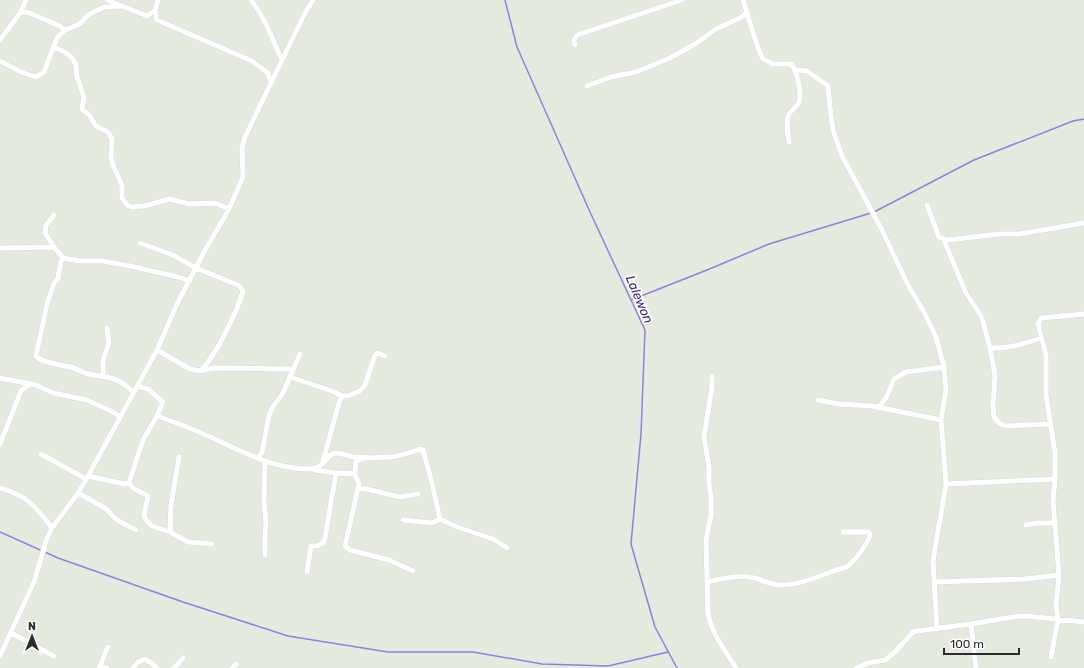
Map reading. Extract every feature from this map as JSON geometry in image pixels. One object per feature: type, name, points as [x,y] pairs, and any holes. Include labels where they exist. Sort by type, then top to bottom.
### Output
[{"type":"street","points":[[0,40],[20,13],[26,0]]},
{"type":"street","points":[[107,0],[147,16],[155,10]]},
{"type":"street","points":[[158,0],[155,10],[157,20],[252,62],[268,73],[271,83]]},
{"type":"street","points":[[251,0],[259,10],[269,28],[282,60]]},
{"type":"street","points":[[0,656],[34,582],[43,551],[52,528],[88,478],[157,350],[177,304],[229,209],[243,177],[242,147],[245,137],[304,15],[313,0]]},
{"type":"street","points":[[575,45],[574,40],[577,35],[682,0]]},
{"type":"street","points":[[743,0],[760,54],[763,58],[773,64],[791,64],[795,70],[798,82],[799,102],[788,115],[789,142]]},
{"type":"street","points":[[0,61],[21,72],[36,77],[44,72],[57,38],[65,30],[80,24],[88,15],[104,7],[122,6]]},
{"type":"street","points":[[20,13],[27,12],[60,26],[65,30]]},
{"type":"street","points":[[587,86],[611,77],[636,72],[670,58],[695,44],[716,29],[742,17],[746,13]]},
{"type":"street","points":[[54,47],[65,52],[72,58],[76,65],[77,77],[84,97],[82,109],[90,116],[96,126],[108,132],[112,139],[111,157],[113,166],[122,184],[122,198],[127,205],[132,207],[144,206],[170,199],[189,204],[215,203],[229,209]]},
{"type":"street","points":[[795,70],[807,71],[828,86],[833,130],[842,156],[881,228],[908,285],[923,310],[936,337],[944,367],[946,389],[941,420],[946,484],[934,554],[937,629]]},
{"type":"street","points":[[927,205],[939,237],[947,240],[999,234],[1019,234],[1084,223]]},
{"type":"street","points":[[54,215],[46,225],[45,233],[63,258],[80,261],[102,261],[130,266],[190,281]]},
{"type":"street","points":[[942,238],[966,293],[981,316],[990,348],[995,376],[993,414],[997,422],[1006,426],[1051,424]]},
{"type":"street","points":[[140,243],[173,255],[196,268],[240,286],[243,291],[233,316],[220,341],[207,364],[200,370]]},
{"type":"street","points":[[0,248],[54,247]]},
{"type":"street","points":[[63,258],[61,261],[58,278],[54,283],[47,304],[36,356],[39,359],[71,367],[85,373],[123,382],[133,392]]},
{"type":"street","points":[[1050,657],[1058,620],[1056,605],[1059,575],[1053,501],[1055,452],[1046,395],[1046,355],[1038,324],[1041,318],[1084,314]]},
{"type":"street","points":[[102,376],[103,361],[109,343],[107,328]]},
{"type":"street","points":[[990,348],[1018,345],[1041,338]]},
{"type":"street","points":[[157,350],[190,369],[293,369]]},
{"type":"street","points":[[290,377],[332,391],[342,396],[348,396],[360,391],[365,385],[375,354],[378,353],[385,356]]},
{"type":"street","points":[[258,458],[262,452],[272,408],[283,393],[300,354]]},
{"type":"street","points":[[878,408],[886,398],[894,379],[906,372],[944,367]]},
{"type":"street","points":[[712,376],[712,387],[704,436],[709,467],[708,484],[711,498],[706,540],[708,614],[716,636],[736,668]]},
{"type":"street","points":[[0,378],[36,385],[53,393],[87,400],[113,412],[120,417]]},
{"type":"street","points":[[0,444],[21,391],[30,384]]},
{"type":"street","points":[[129,483],[143,440],[164,402],[148,389],[138,386]]},
{"type":"street","points":[[322,465],[338,403],[342,396]]},
{"type":"street","points":[[818,400],[838,404],[878,408],[941,420]]},
{"type":"street","points":[[157,416],[196,430],[265,461],[288,468],[308,470],[314,469],[322,465],[329,456],[333,454],[367,458],[392,457],[421,449],[423,450],[431,479],[440,519]]},
{"type":"street","points":[[41,454],[88,478],[124,484],[129,483]]},
{"type":"street","points":[[170,532],[171,505],[179,456]]},
{"type":"street","points":[[367,458],[356,461],[355,474],[359,484],[345,546],[350,550],[389,560],[413,571]]},
{"type":"street","points":[[265,461],[265,555]]},
{"type":"street","points":[[314,469],[336,473],[355,474]]},
{"type":"street","points":[[307,572],[311,546],[317,546],[323,543],[325,538],[336,473]]},
{"type":"street","points":[[946,484],[1055,480]]},
{"type":"street","points":[[129,483],[133,488],[148,496],[144,515],[146,520],[152,526],[170,532],[188,542],[212,544]]},
{"type":"street","points":[[358,487],[400,497],[418,494]]},
{"type":"street","points":[[0,488],[28,499],[42,514],[52,528]]},
{"type":"street","points":[[78,493],[105,508],[117,520],[136,530]]},
{"type":"street","points":[[403,520],[432,523],[440,519]]},
{"type":"street","points":[[440,519],[457,527],[493,539],[507,548]]},
{"type":"street","points":[[1026,525],[1037,523],[1054,523]]},
{"type":"street","points":[[707,582],[728,578],[750,577],[774,585],[783,585],[813,578],[846,567],[851,564],[863,549],[870,534],[868,532],[843,532]]},
{"type":"street","points":[[934,582],[1025,579],[1059,575]]},
{"type":"street","points":[[859,668],[868,663],[884,660],[895,652],[913,632],[922,630],[1013,617],[1031,617],[1084,622]]},
{"type":"street","points":[[971,624],[976,668]]},
{"type":"street","points":[[11,633],[54,656]]},
{"type":"street","points":[[107,668],[99,667],[102,664],[103,656],[108,647]]},
{"type":"street","points":[[174,668],[183,658]]},
{"type":"street","points":[[133,668],[138,662],[145,659],[157,668]]},
{"type":"waterway","name":"Lalewon","points":[[505,0],[517,47],[590,212],[645,330],[641,434],[631,544],[655,627],[677,668]]},
{"type":"waterway","points":[[874,212],[974,160],[1073,121],[1084,119]]},
{"type":"waterway","points":[[631,300],[769,244],[871,213]]},
{"type":"waterway","points":[[0,532],[58,558],[183,602],[288,636],[388,652],[473,652],[542,664],[608,666],[668,652]]}]
